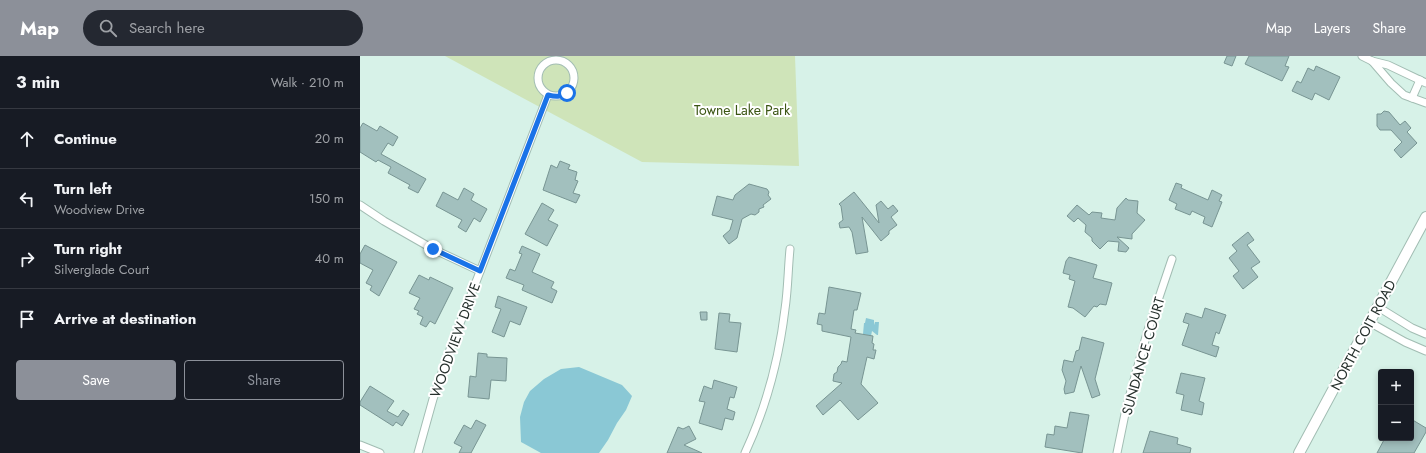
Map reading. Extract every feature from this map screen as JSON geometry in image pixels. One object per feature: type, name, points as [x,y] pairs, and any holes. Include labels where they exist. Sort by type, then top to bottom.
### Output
[{"type":"main road","name":"NORTH COIT ROAD","points":[[1299,453],[1426,217]]},
{"type":"street","points":[[1362,56],[1372,61],[1388,65],[1423,82],[1412,98]]},
{"type":"street","points":[[548,61],[564,61],[570,66],[574,73],[572,88],[561,96],[554,97],[548,95],[542,91],[539,85],[537,79],[538,72],[541,66],[548,61]]},
{"type":"street","points":[[1372,61],[1391,83],[1404,95],[1426,103]]},
{"type":"street","name":"WOODVIEW DRIVE","points":[[418,453],[433,399],[449,352],[548,95]]},
{"type":"street","points":[[360,205],[384,221],[433,249],[480,271]]},
{"type":"street","points":[[746,453],[767,396],[778,353],[785,308],[790,248]]},
{"type":"street","name":"SUNDANCE COURT","points":[[1117,453],[1126,409],[1143,348],[1172,259]]},
{"type":"street","points":[[1378,307],[1412,328],[1426,334]]},
{"type":"street","points":[[1369,322],[1405,342],[1426,351]]},
{"type":"street","points":[[360,444],[380,453]]},
{"type":"green space","name":"Towne Lake Park","points":[[445,56],[795,56],[799,166],[642,162]]},
{"type":"water","points":[[866,318],[874,320],[874,325],[875,322],[879,322],[878,335],[872,331],[871,336],[863,334]]},
{"type":"water","points":[[579,367],[622,385],[632,396],[626,410],[599,453],[541,453],[521,442],[520,417],[524,402],[530,391],[544,379],[561,369]]},
{"type":"building","points":[[1227,56],[1236,56],[1232,66],[1224,63]]},
{"type":"building","points":[[1249,56],[1289,56],[1285,66],[1289,67],[1282,81],[1245,64]]},
{"type":"building","points":[[1316,66],[1340,77],[1329,100],[1315,93],[1312,100],[1292,91],[1297,81],[1301,83],[1308,68],[1314,71]]},
{"type":"building","points":[[1384,111],[1389,112],[1400,125],[1405,121],[1411,128],[1407,132],[1417,143],[1401,158],[1394,150],[1402,142],[1391,130],[1380,130],[1377,126],[1377,114],[1381,114]]},
{"type":"building","points":[[363,123],[377,131],[380,126],[398,137],[393,146],[388,143],[381,154],[426,179],[418,193],[408,188],[410,185],[388,173],[391,167],[378,160],[376,162],[360,152],[360,128]]},
{"type":"building","points":[[560,161],[570,165],[568,169],[577,172],[575,180],[578,181],[573,193],[580,195],[576,203],[543,190],[551,165],[557,168]]},
{"type":"building","points":[[1176,183],[1182,185],[1181,188],[1208,200],[1212,190],[1222,195],[1219,201],[1222,202],[1212,227],[1203,223],[1205,217],[1192,211],[1190,215],[1175,209],[1177,204],[1169,200]]},
{"type":"building","points":[[749,184],[767,189],[769,192],[768,195],[771,199],[763,205],[764,207],[759,209],[759,212],[755,215],[751,214],[742,219],[737,238],[729,244],[723,236],[730,230],[733,220],[712,215],[717,196],[733,200],[735,195]]},
{"type":"building","points":[[464,188],[474,194],[471,200],[487,209],[480,222],[474,218],[466,232],[458,227],[462,220],[436,206],[443,192],[458,200]]},
{"type":"building","points":[[854,192],[879,223],[876,205],[881,201],[888,209],[893,205],[898,211],[891,217],[897,225],[889,231],[889,234],[881,241],[862,217],[868,252],[856,254],[852,232],[849,227],[840,228],[839,223],[843,220],[841,206],[839,204]]},
{"type":"building","points":[[1126,198],[1128,200],[1138,201],[1137,213],[1145,220],[1132,234],[1132,239],[1117,237],[1129,248],[1126,252],[1118,251],[1119,242],[1108,241],[1100,249],[1092,241],[1092,238],[1085,232],[1086,225],[1078,218],[1074,222],[1067,216],[1077,205],[1089,215],[1092,212],[1102,213],[1101,218],[1115,220],[1117,208]]},
{"type":"building","points":[[542,203],[554,210],[548,220],[558,225],[547,246],[525,234]]},
{"type":"building","points":[[1248,232],[1254,240],[1247,245],[1260,262],[1251,268],[1258,277],[1243,289],[1233,276],[1239,271],[1229,258],[1237,251],[1232,245]]},
{"type":"building","points":[[365,245],[397,262],[379,296],[370,290],[372,286],[366,283],[373,270],[360,263],[360,254]]},
{"type":"building","points":[[522,246],[540,254],[532,272],[554,282],[551,288],[557,291],[552,303],[522,290],[524,285],[506,278],[510,269],[515,271],[522,254],[519,253]]},
{"type":"building","points":[[1069,257],[1097,265],[1093,278],[1112,283],[1106,305],[1100,304],[1097,307],[1094,306],[1085,317],[1073,308],[1068,307],[1075,281],[1069,279],[1070,275],[1063,273],[1066,261]]},
{"type":"building","points":[[419,275],[429,280],[430,277],[453,288],[435,324],[430,321],[426,327],[420,324],[423,317],[417,314],[419,311],[414,309],[420,298],[409,293]]},
{"type":"building","points":[[829,287],[861,293],[857,310],[854,310],[851,329],[856,330],[855,333],[873,336],[873,350],[876,350],[874,359],[867,357],[861,384],[878,403],[858,420],[840,400],[823,415],[816,406],[842,383],[833,381],[834,374],[837,372],[842,361],[847,362],[851,337],[822,331],[822,325],[817,324],[819,313],[825,314]]},
{"type":"building","points":[[498,296],[527,307],[520,325],[510,321],[504,337],[492,332],[501,309],[495,307]]},
{"type":"building","points":[[1205,308],[1226,315],[1219,334],[1216,332],[1212,345],[1219,347],[1216,357],[1182,345],[1189,324],[1183,322],[1186,313],[1202,318]]},
{"type":"building","points":[[700,312],[707,312],[707,320],[701,320]]},
{"type":"building","points":[[719,313],[730,314],[729,322],[741,323],[737,352],[715,349]]},
{"type":"building","points":[[1082,337],[1104,343],[1095,379],[1100,395],[1092,398],[1081,366],[1074,392],[1065,394],[1064,389],[1066,381],[1062,370],[1064,360],[1073,362],[1076,351],[1079,350]]},
{"type":"building","points":[[478,353],[487,354],[487,357],[507,358],[506,381],[491,380],[489,399],[468,397],[470,376],[476,377]]},
{"type":"building","points":[[1181,373],[1205,378],[1199,401],[1204,403],[1202,415],[1181,410],[1184,395],[1176,393]]},
{"type":"building","points":[[714,380],[737,387],[734,398],[730,397],[727,409],[735,412],[733,420],[725,418],[722,430],[699,423],[705,402],[699,401],[704,386],[712,389]]},
{"type":"building","points":[[370,386],[394,401],[387,411],[398,417],[403,410],[409,414],[402,426],[396,422],[393,426],[360,405],[360,402]]},
{"type":"building","points":[[1070,412],[1089,415],[1082,453],[1045,447],[1047,434],[1054,435],[1055,426],[1067,428]]},
{"type":"building","points":[[476,420],[486,425],[471,453],[459,453],[462,447],[454,443],[464,425],[471,429]]},
{"type":"building","points":[[1414,421],[1426,428],[1426,432],[1414,453],[1377,453],[1383,441],[1414,441]]},
{"type":"building","points":[[689,426],[696,439],[684,445],[702,453],[667,453],[678,427],[683,429]]},
{"type":"building","points":[[1150,431],[1178,438],[1177,444],[1191,448],[1190,453],[1143,453]]},
{"type":"route","points":[[433,249],[480,271],[548,95],[554,97],[567,93]]}]
